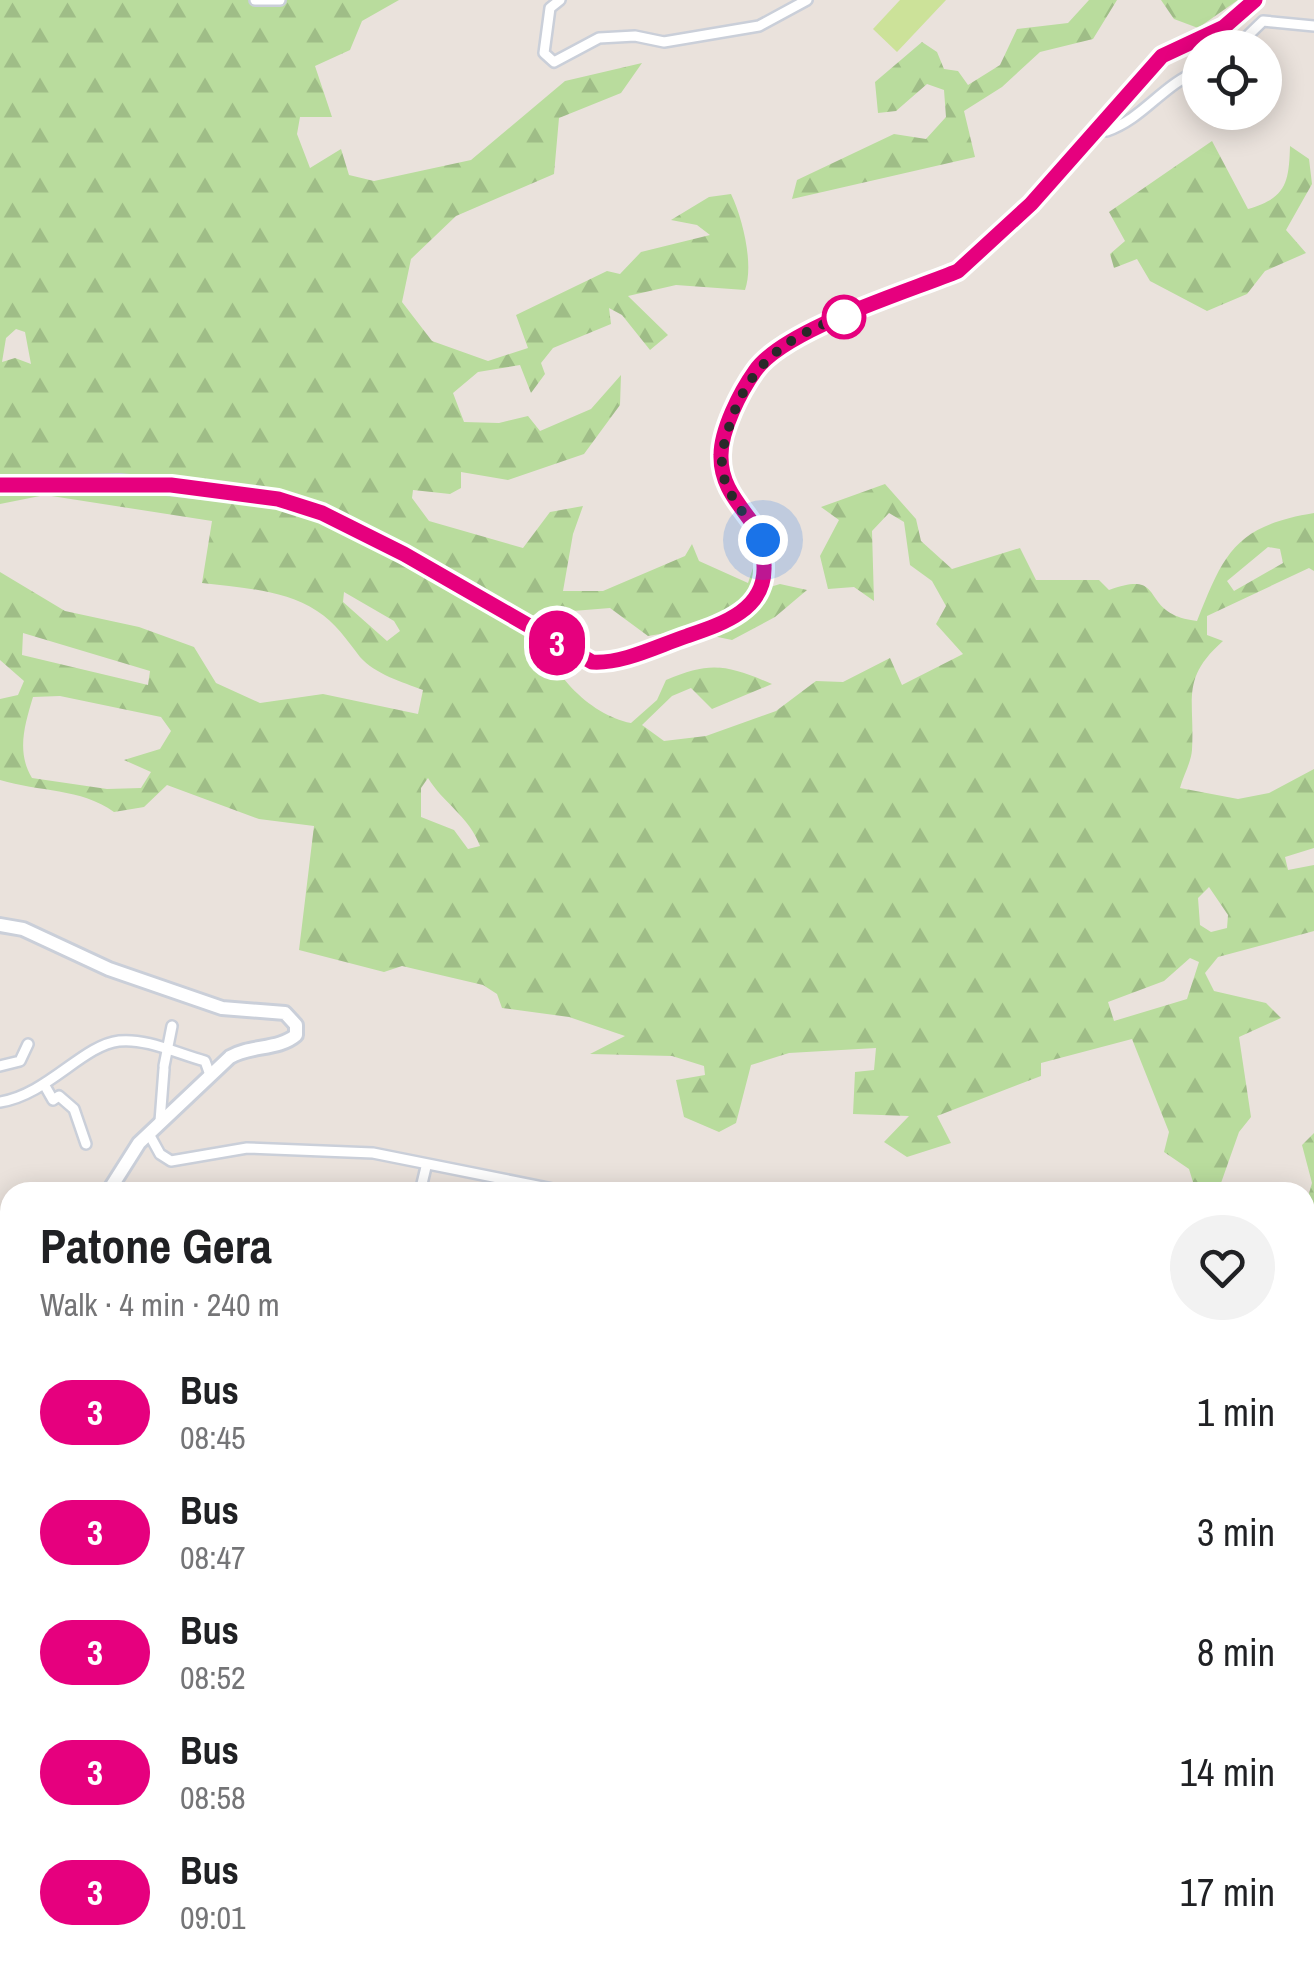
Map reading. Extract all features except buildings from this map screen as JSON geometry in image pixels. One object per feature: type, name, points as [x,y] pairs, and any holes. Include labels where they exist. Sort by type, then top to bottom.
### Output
[{"type":"street","points":[[254,0],[280,0]]},
{"type":"street","points":[[560,0],[550,8],[545,34],[544,52],[554,62],[599,38],[635,36],[664,42],[759,26],[807,0]]},
{"type":"street","points":[[0,485],[137,483],[278,499],[322,513],[404,554],[582,658],[604,662],[617,659],[710,628],[750,606],[760,592],[763,540],[734,500],[720,454],[742,392],[762,361],[817,326],[958,271],[975,260],[1031,204],[1162,56],[1224,27],[1255,0]]},
{"type":"street","points":[[1254,30],[1263,21],[1314,26]]},
{"type":"street","points":[[1100,124],[1107,131],[1120,126],[1167,85],[1182,78]]},
{"type":"street","points":[[0,925],[23,928],[110,969],[222,1008],[285,1013],[294,1020],[294,1038],[246,1047],[210,1075],[149,1134],[115,1182]]},
{"type":"street","points":[[160,1122],[164,1050],[172,1026]]},
{"type":"street","points":[[0,1102],[45,1086],[112,1042],[139,1042],[204,1061],[210,1075]]},
{"type":"street","points":[[0,1066],[20,1060],[28,1044]]},
{"type":"street","points":[[45,1086],[53,1100],[60,1096],[74,1109],[86,1144]]},
{"type":"street","points":[[149,1134],[160,1154],[172,1161],[247,1148],[373,1153],[511,1182]]},
{"type":"street","points":[[422,1182],[426,1167]]},
{"type":"green space","points":[[0,0],[399,0],[362,21],[350,50],[315,66],[332,117],[300,117],[297,134],[310,168],[341,149],[349,175],[374,181],[471,160],[565,81],[642,63],[621,93],[559,118],[554,174],[456,216],[411,259],[402,302],[432,341],[488,361],[528,348],[516,315],[607,271],[620,274],[641,252],[710,235],[697,225],[671,220],[709,197],[731,194],[746,242],[745,290],[676,285],[628,296],[668,335],[650,350],[622,315],[609,308],[611,324],[553,348],[541,363],[545,374],[531,393],[520,365],[478,372],[453,393],[464,422],[499,423],[528,416],[540,431],[591,409],[621,375],[620,405],[584,454],[508,480],[461,472],[461,488],[450,494],[413,490],[412,498],[429,521],[523,548],[550,512],[583,506],[573,534],[563,591],[603,591],[685,556],[692,544],[699,561],[748,583],[758,553],[757,591],[780,584],[807,590],[775,617],[732,640],[684,630],[648,636],[610,608],[573,611],[585,638],[577,644],[540,626],[550,658],[572,688],[600,711],[631,723],[657,700],[666,680],[695,670],[731,669],[772,684],[712,709],[691,688],[672,696],[642,725],[664,741],[706,736],[776,711],[816,681],[843,682],[890,658],[902,685],[963,654],[936,624],[946,606],[932,581],[910,565],[904,522],[889,513],[872,531],[874,601],[854,587],[828,589],[820,556],[839,520],[821,507],[885,484],[916,519],[921,541],[952,569],[1020,548],[1036,580],[1099,580],[1109,590],[1140,585],[1148,588],[1166,610],[1197,621],[1216,577],[1236,546],[1266,526],[1314,513],[1314,571],[1309,568],[1207,616],[1207,635],[1223,641],[1200,667],[1192,691],[1192,750],[1180,788],[1238,799],[1269,793],[1314,769],[1314,848],[1285,857],[1288,870],[1314,865],[1314,931],[1218,957],[1205,973],[1214,991],[1266,1003],[1281,1018],[1239,1037],[1251,1117],[1239,1132],[1221,1182],[1193,1182],[1189,1169],[1164,1152],[1169,1132],[1132,1039],[1041,1063],[1041,1076],[937,1116],[951,1143],[907,1157],[884,1142],[909,1116],[853,1114],[855,1072],[874,1070],[876,1048],[789,1053],[751,1065],[736,1123],[719,1132],[684,1117],[676,1080],[705,1075],[704,1066],[672,1056],[590,1054],[625,1036],[569,1017],[502,1008],[497,994],[483,985],[402,966],[384,972],[299,950],[314,826],[259,819],[167,785],[144,807],[114,812],[74,794],[0,780],[0,699],[18,695],[24,681],[0,660],[0,572],[65,611],[139,627],[194,647],[216,683],[260,703],[323,694],[418,714],[423,690],[373,668],[329,620],[304,604],[261,591],[202,583],[212,521],[45,495],[0,504]],"holes":[[[16,329],[25,332],[31,364],[15,358],[2,362],[6,338]],[[1268,547],[1280,549],[1283,563],[1234,591],[1227,581]],[[344,592],[394,621],[400,631],[387,641],[343,602]],[[23,633],[150,671],[148,685],[22,655]],[[60,696],[161,717],[171,731],[160,749],[124,760],[151,772],[141,788],[107,789],[32,778],[23,748],[33,697]],[[428,778],[469,826],[480,846],[468,849],[454,830],[421,817],[421,788]],[[1209,887],[1228,915],[1227,928],[1211,932],[1200,925],[1198,898]],[[1190,958],[1199,962],[1187,999],[1114,1021],[1108,1002],[1164,981]]]},
{"type":"green space","points":[[900,0],[946,0],[897,52],[873,29]]},
{"type":"green space","points":[[1089,0],[1117,0],[1093,39],[1040,52],[1002,87],[964,111],[975,157],[792,199],[797,180],[894,134],[926,139],[946,117],[944,90],[927,84],[896,111],[878,113],[875,82],[922,42],[937,52],[944,69],[958,71],[968,85],[1000,65],[1017,29],[1068,23]]},
{"type":"green space","points":[[1161,0],[1238,0],[1198,28],[1174,19]]},
{"type":"green space","points":[[1212,141],[1248,209],[1270,200],[1283,187],[1290,146],[1309,159],[1312,184],[1286,230],[1306,253],[1265,271],[1247,294],[1207,311],[1150,281],[1137,259],[1114,268],[1110,254],[1125,241],[1109,212]]},
{"type":"green space","points":[[1314,1133],[1314,1182],[1312,1182],[1302,1145]]},
{"type":"bus line","name":"3","points":[[0,485],[120,482],[278,499],[322,513],[404,554],[592,662],[617,659],[710,628],[750,606],[760,592],[765,572],[763,540],[734,500],[724,480],[720,454],[742,392],[762,361],[817,326],[875,306],[975,260],[1031,204],[1162,56],[1224,27],[1255,0]]},
{"type":"route","points":[[763,540],[724,480],[720,454],[734,414],[742,392],[762,361],[796,336],[844,317]]}]
